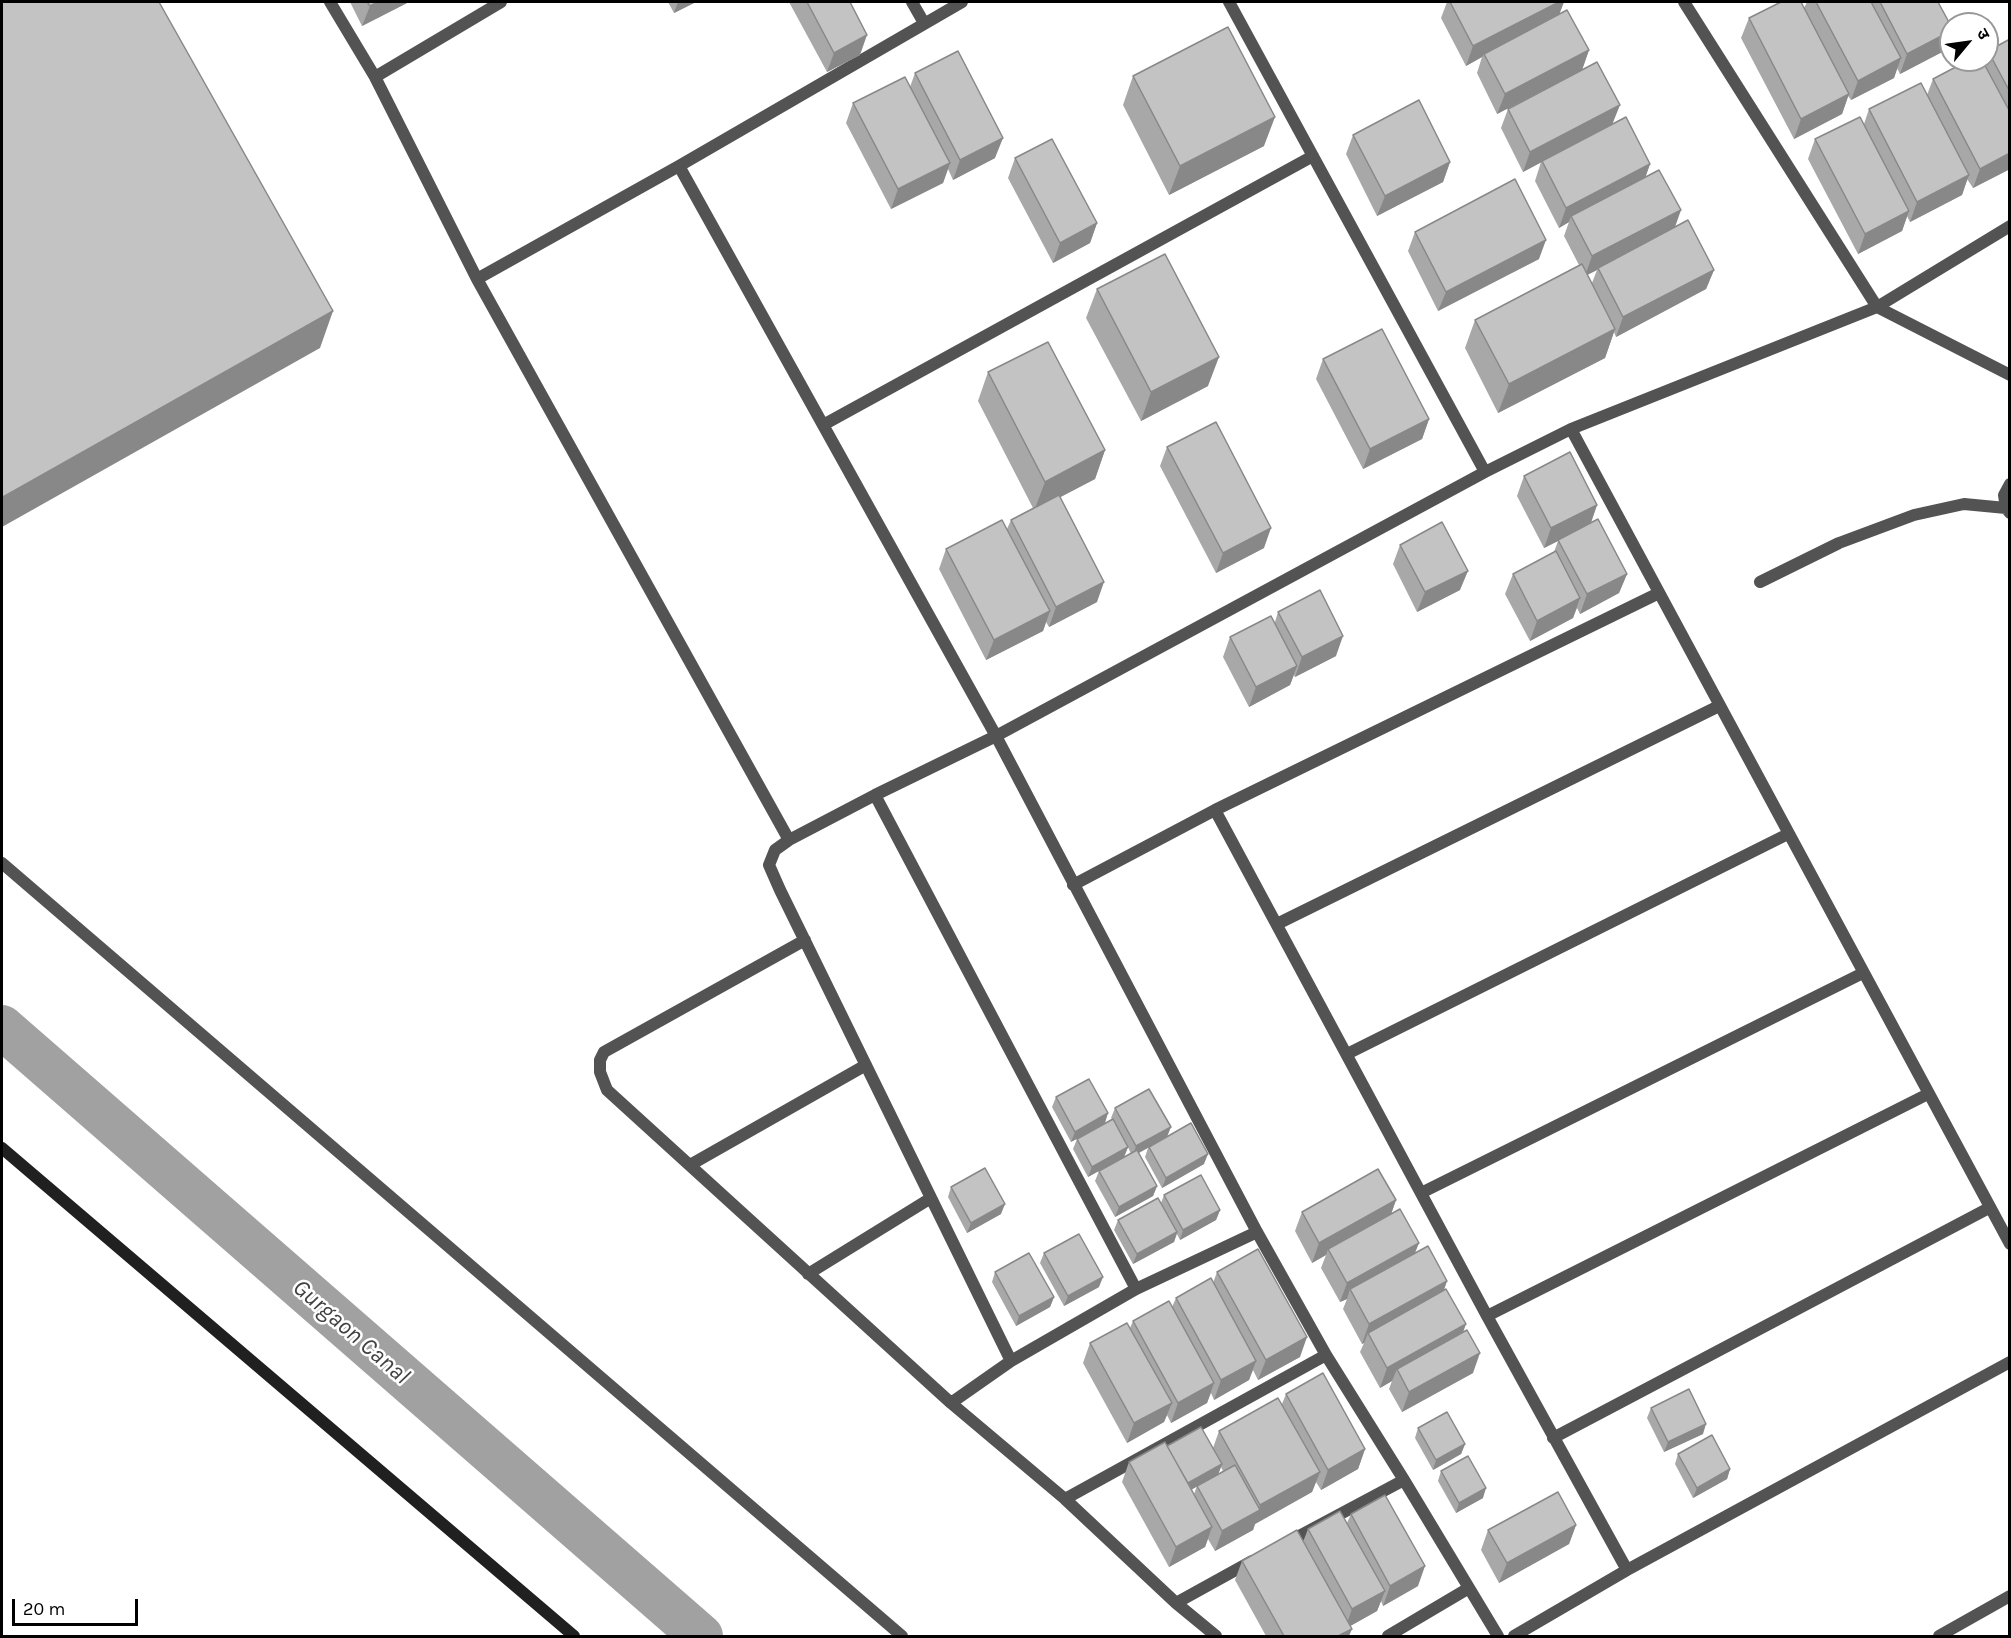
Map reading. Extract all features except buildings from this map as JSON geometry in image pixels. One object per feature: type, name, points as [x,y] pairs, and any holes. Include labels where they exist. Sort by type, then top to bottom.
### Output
[{"type":"street","points":[[330,2],[375,77],[477,279],[789,840]]},
{"type":"street","points":[[375,77],[501,2]]},
{"type":"street","points":[[912,2],[924,23]]},
{"type":"street","points":[[477,279],[679,166],[962,2]]},
{"type":"street","points":[[1229,2],[1485,472]]},
{"type":"street","points":[[1684,2],[1877,307],[2010,375]]},
{"type":"street","points":[[822,425],[1313,156]]},
{"type":"street","points":[[679,166],[996,736],[1257,1232],[1326,1355],[1498,1636]]},
{"type":"street","points":[[1011,1361],[769,865],[775,850],[789,840],[875,795],[996,736],[1485,472],[1571,429],[1877,307],[2010,226]]},
{"type":"street","points":[[1571,429],[2010,1244]]},
{"type":"street","points":[[1760,582],[1839,543],[1914,515],[1964,504],[2008,511],[2004,495],[2010,484]]},
{"type":"street","points":[[1073,885],[1215,810],[1659,593]]},
{"type":"street","points":[[1277,924],[1719,706]]},
{"type":"street","points":[[875,795],[1136,1290]]},
{"type":"street","points":[[1215,810],[1553,1438],[1627,1570]]},
{"type":"street","points":[[1347,1054],[1788,834]]},
{"type":"street","points":[[2,863],[902,1636]]},
{"type":"street","points":[[805,940],[604,1052],[600,1060],[600,1072],[607,1090],[951,1403],[1065,1499],[1176,1603],[1216,1636]]},
{"type":"street","points":[[1421,1193],[1863,973]]},
{"type":"street","points":[[690,1165],[867,1065]]},
{"type":"street","points":[[1487,1316],[1928,1094]]},
{"type":"street","points":[[2,1148],[574,1636]]},
{"type":"street","points":[[808,1274],[931,1198]]},
{"type":"street","points":[[1553,1438],[1989,1208]]},
{"type":"street","points":[[951,1403],[1011,1361],[1136,1290],[1257,1232]]},
{"type":"street","points":[[1065,1499],[1326,1355]]},
{"type":"street","points":[[1514,1636],[1627,1570],[2010,1362]]},
{"type":"street","points":[[1279,1547],[1404,1480]]},
{"type":"street","points":[[1176,1603],[1259,1558]]},
{"type":"street","points":[[1388,1636],[1469,1588]]},
{"type":"street","points":[[1939,1636],[2010,1596]]},
{"type":"waterway","name":"Gurgaon Canal","points":[[2,1027],[701,1636]]}]
